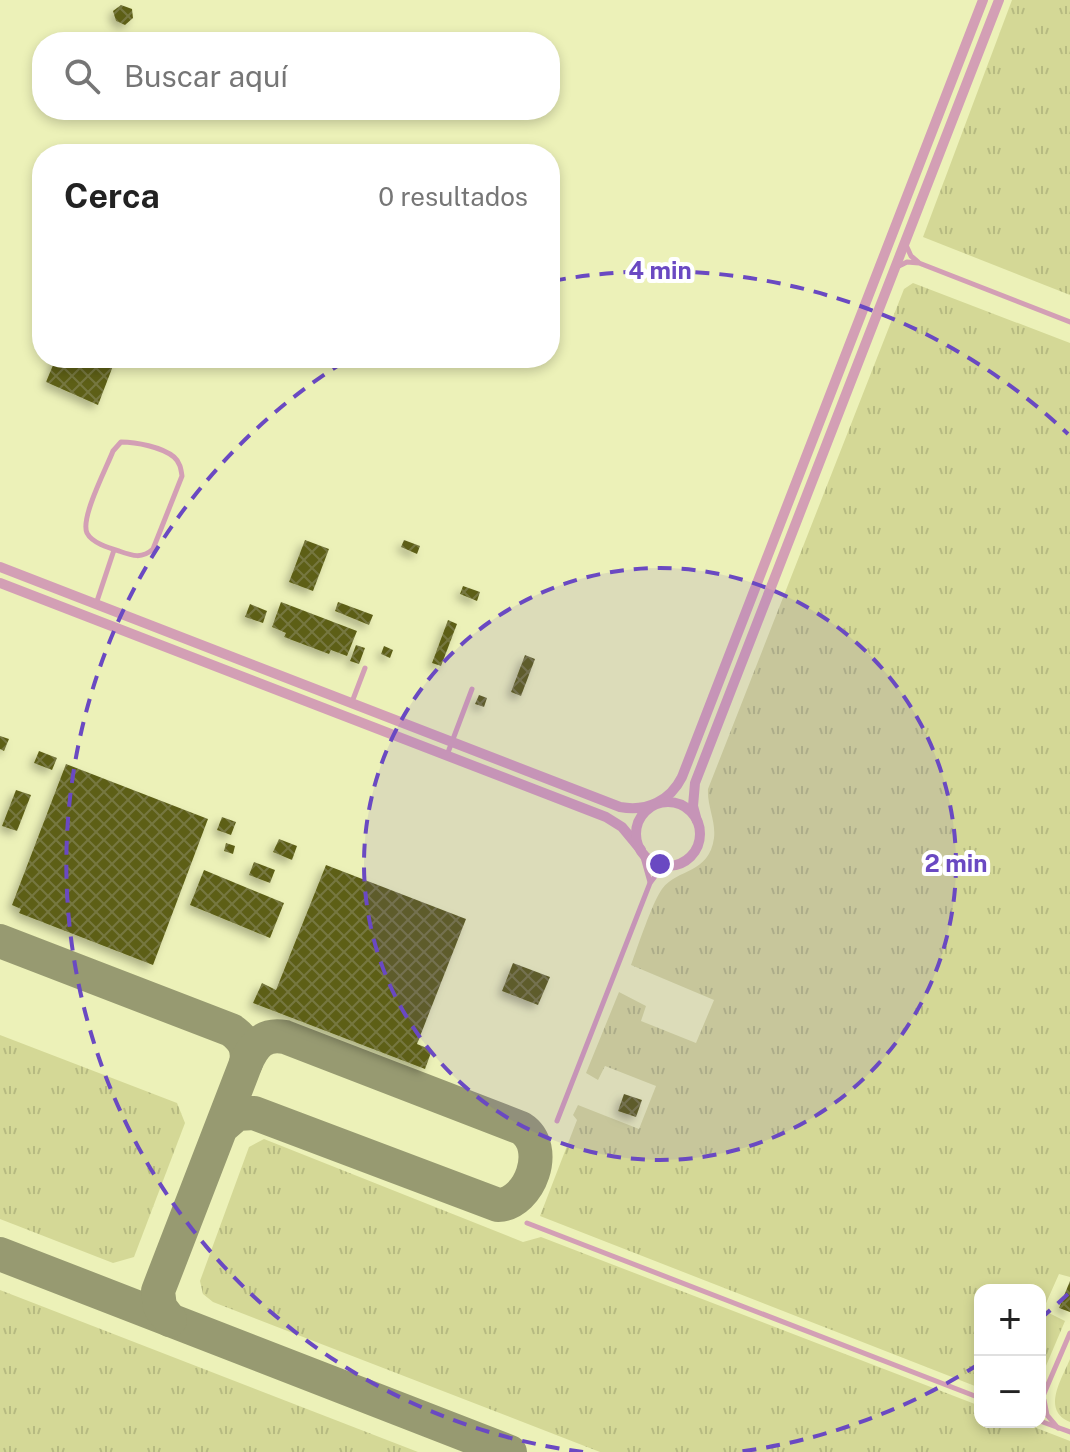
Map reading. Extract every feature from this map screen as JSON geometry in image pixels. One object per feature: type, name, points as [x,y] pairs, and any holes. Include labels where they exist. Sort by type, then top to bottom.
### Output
[{"type":"street","points":[[641,850],[637,825],[647,810],[668,797],[682,777],[983,0]]},
{"type":"street","points":[[0,583],[606,817],[622,827],[646,856],[660,864],[676,864],[695,851],[700,836],[693,806],[695,783],[999,0]]},
{"type":"street","points":[[943,103],[943,109],[947,112],[957,108]]},
{"type":"street","points":[[936,120],[946,116],[950,126]]},
{"type":"street","points":[[864,308],[868,317],[874,317],[877,313]]},
{"type":"street","points":[[857,325],[867,321],[871,330]]},
{"type":"street","points":[[0,567],[620,807],[637,809],[662,802],[679,804],[697,821]]},
{"type":"lane","points":[[906,239],[909,252],[919,263]]},
{"type":"lane","points":[[892,275],[903,264],[919,263],[1070,322]]},
{"type":"lane","points":[[121,442],[133,442],[173,456],[182,476],[153,549],[145,556],[114,550],[93,540],[86,532],[85,520],[113,451],[121,442]]},
{"type":"lane","points":[[96,604],[114,550]]},
{"type":"lane","points":[[352,703],[365,668]]},
{"type":"lane","points":[[447,756],[472,689]]},
{"type":"lane","points":[[641,850],[650,883]]},
{"type":"lane","points":[[557,1121],[650,883],[664,868],[676,864]]},
{"type":"lane","points":[[527,1223],[974,1396]]},
{"type":"lane","points":[[1046,1391],[1070,1333]]},
{"type":"lane","points":[[1046,1412],[1058,1428]]},
{"type":"lane","points":[[1046,1423],[1070,1432]]},
{"type":"green space","points":[[1012,0],[1070,0],[1070,295],[923,237]]},
{"type":"green space","points":[[913,283],[1070,343],[1070,1277],[1059,1274],[1046,1303],[1046,1284],[974,1284],[974,1386],[540,1216],[577,1120],[573,1115],[578,1105],[639,1129],[656,1086],[605,1066],[598,1080],[586,1073],[619,992],[646,1006],[641,1021],[696,1043],[714,1000],[631,965],[662,889],[700,864],[711,850],[714,832],[708,789],[904,289]]},
{"type":"green space","points":[[0,1035],[177,1103],[185,1123],[134,1257],[113,1263],[0,1219]]},
{"type":"green space","points":[[264,1139],[523,1242],[541,1237],[974,1404],[974,1428],[1036,1428],[1070,1441],[1070,1452],[600,1452],[213,1302],[203,1294],[200,1281],[249,1147]]},
{"type":"green space","points":[[0,1290],[418,1452],[0,1452]]},
{"type":"green space","points":[[1046,1312],[1065,1321],[1046,1366]]},
{"type":"green space","points":[[1070,1359],[1070,1422],[1061,1417],[1055,1402]]},
{"type":"building","points":[[121,5],[132,9],[133,18],[125,25],[116,21],[113,11]]},
{"type":"building","points":[[52,368],[112,368],[98,405],[46,382]]},
{"type":"building","points":[[305,540],[329,549],[313,591],[289,582]]},
{"type":"building","points":[[404,540],[420,546],[417,554],[401,547]]},
{"type":"building","points":[[463,586],[480,592],[477,601],[460,594]]},
{"type":"building","points":[[281,602],[357,631],[347,656],[331,650],[329,654],[284,637],[286,633],[272,627]]},
{"type":"building","points":[[338,602],[373,615],[369,625],[335,611]]},
{"type":"building","points":[[250,604],[267,611],[263,623],[245,617]]},
{"type":"building","points":[[448,620],[457,624],[441,666],[432,663]]},
{"type":"building","points":[[356,645],[365,648],[359,664],[350,661]]},
{"type":"building","points":[[384,646],[393,650],[390,658],[381,654]]},
{"type":"building","points":[[525,655],[535,659],[521,696],[511,692]]},
{"type":"building","points":[[479,695],[487,698],[484,707],[475,704]]},
{"type":"building","points":[[0,736],[9,739],[4,751],[0,749]]},
{"type":"building","points":[[39,751],[57,758],[52,770],[34,763]]},
{"type":"building","points":[[66,764],[208,819],[153,965],[19,913],[21,909],[12,905]]},
{"type":"building","points":[[16,790],[31,795],[17,831],[2,826]]},
{"type":"building","points":[[222,817],[236,822],[231,835],[217,830]]},
{"type":"building","points":[[279,839],[297,846],[292,860],[273,852]]},
{"type":"building","points":[[226,843],[235,846],[233,854],[224,851]]},
{"type":"building","points":[[254,862],[275,870],[270,883],[249,875]]},
{"type":"building","points":[[326,865],[466,919],[417,1044],[432,1050],[425,1069],[253,1003],[262,983],[276,990]]},
{"type":"building","points":[[204,870],[284,903],[270,938],[190,905]]},
{"type":"building","points":[[513,963],[550,977],[538,1005],[502,991]]},
{"type":"building","points":[[624,1094],[642,1100],[636,1117],[618,1111]]},
{"type":"building","points":[[1070,1281],[1070,1312],[1059,1308]]},
{"type":"taxiway","points":[[0,941],[231,1030],[244,1044],[246,1063]]},
{"type":"taxiway","points":[[170,1320],[160,1307],[158,1291],[246,1063],[256,1045],[266,1038],[285,1037],[521,1128],[535,1148],[535,1160],[533,1173],[519,1195],[498,1205],[254,1113],[237,1114],[222,1127]]},
{"type":"taxiway","points":[[0,1254],[510,1452]]}]
